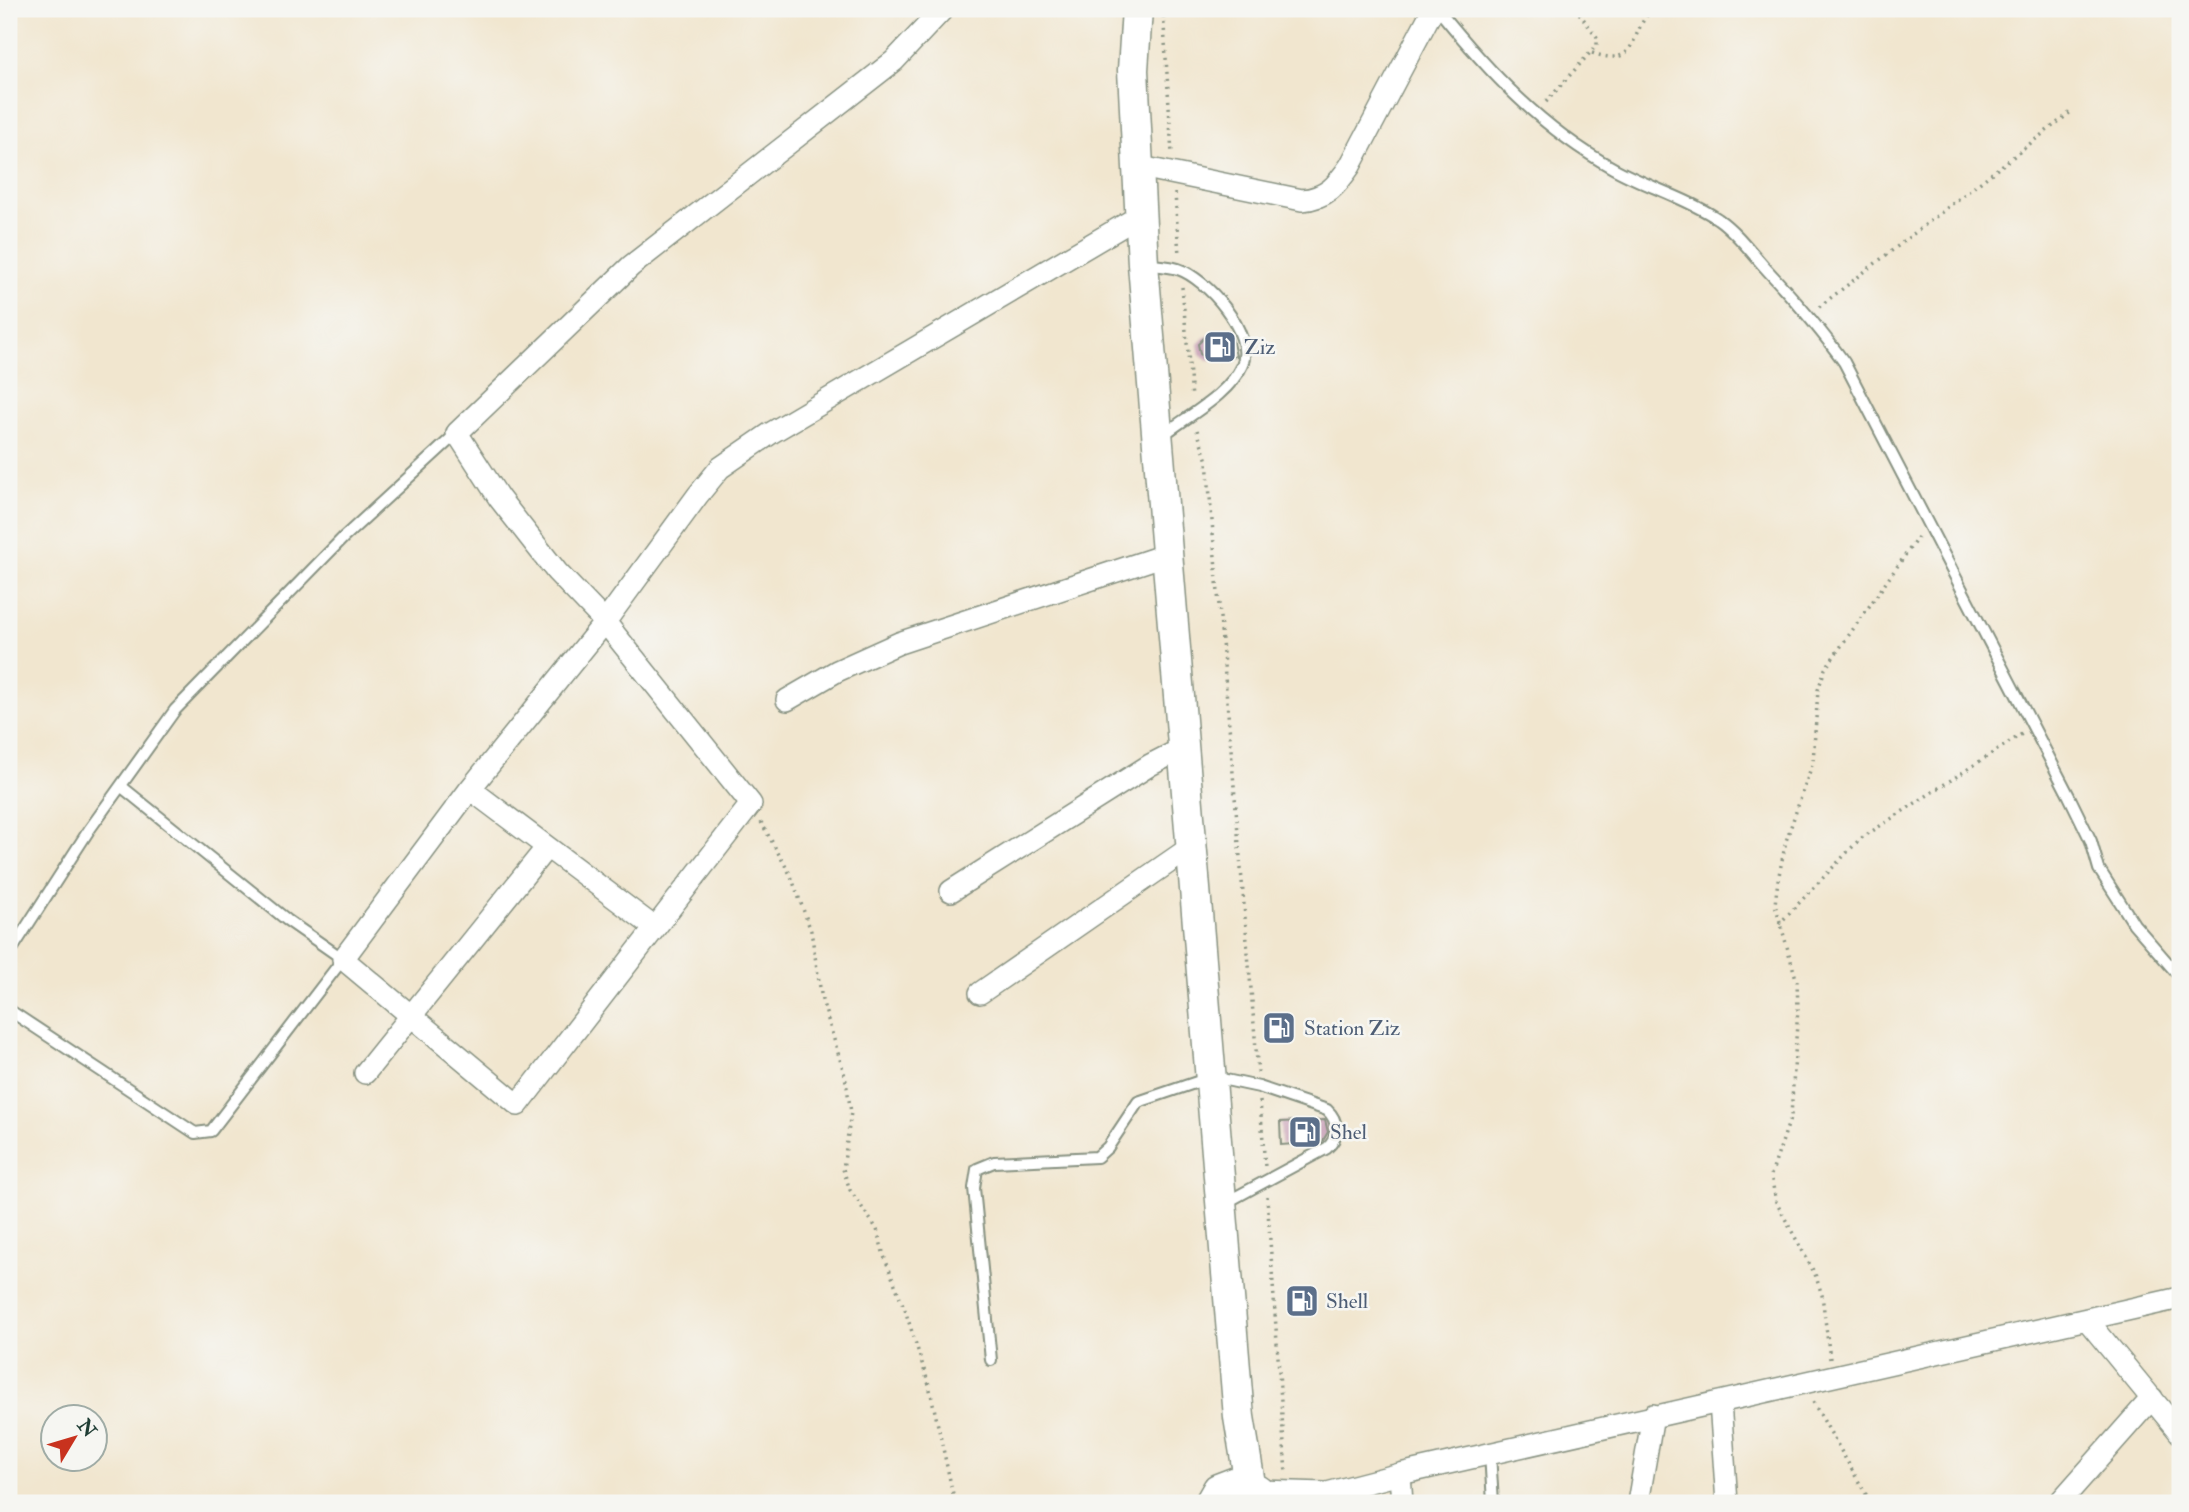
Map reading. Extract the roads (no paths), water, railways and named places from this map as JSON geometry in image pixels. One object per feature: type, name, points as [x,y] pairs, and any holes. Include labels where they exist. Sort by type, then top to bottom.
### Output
[{"type":"main road","points":[[1137,9],[1133,70],[1143,264],[1239,1418],[1257,1494]]},
{"type":"street","points":[[943,9],[894,61],[631,266],[457,433],[499,498],[557,572],[605,622],[751,804],[518,1105],[343,959],[470,789],[605,622],[720,468],[744,450],[1141,215]]},
{"type":"street","points":[[1136,166],[1174,171],[1302,200],[1324,195],[1339,182],[1350,166],[1435,9]]},
{"type":"street","points":[[787,699],[837,671],[899,643],[1168,554]]},
{"type":"street","points":[[951,891],[1150,765],[1183,748]]},
{"type":"street","points":[[470,789],[655,928]]},
{"type":"street","points":[[365,1073],[547,847]]},
{"type":"street","points":[[979,993],[1191,847]]},
{"type":"street","points":[[1257,1494],[1327,1493],[1653,1415],[2088,1321],[2180,1298]]},
{"type":"street","points":[[2088,1321],[2180,1433]]},
{"type":"street","points":[[2059,1503],[2152,1398]]},
{"type":"street","points":[[1720,1402],[1727,1503]]},
{"type":"street","points":[[1639,1503],[1653,1415]]},
{"type":"street","points":[[1400,1474],[1402,1503]]},
{"type":"lane","points":[[1435,9],[1492,74],[1535,114],[1614,168],[1719,220],[1809,315],[1844,362],[2091,841],[2099,869],[2134,924],[2180,977]]},
{"type":"lane","points":[[1143,264],[1180,270],[1226,309],[1241,332],[1245,352],[1243,362],[1231,381],[1159,438]]},
{"type":"lane","points":[[9,954],[89,830],[176,710],[344,537],[457,433]]},
{"type":"lane","points":[[9,1010],[195,1133],[211,1131],[343,959],[267,904],[122,787]]},
{"type":"lane","points":[[992,1360],[974,1188],[977,1169],[994,1161],[1097,1157],[1108,1147],[1138,1102],[1212,1077],[1259,1087],[1327,1110],[1336,1123],[1333,1143],[1222,1205]]},
{"type":"lane","points":[[1490,1453],[1493,1503]]},
{"type":"place","name":"Ziz","points":[[1220,347]]},
{"type":"place","name":"Station Ziz","points":[[1279,1028]]},
{"type":"place","name":"Shel","points":[[1305,1132]]},
{"type":"place","name":"Shell","points":[[1302,1301]]}]
